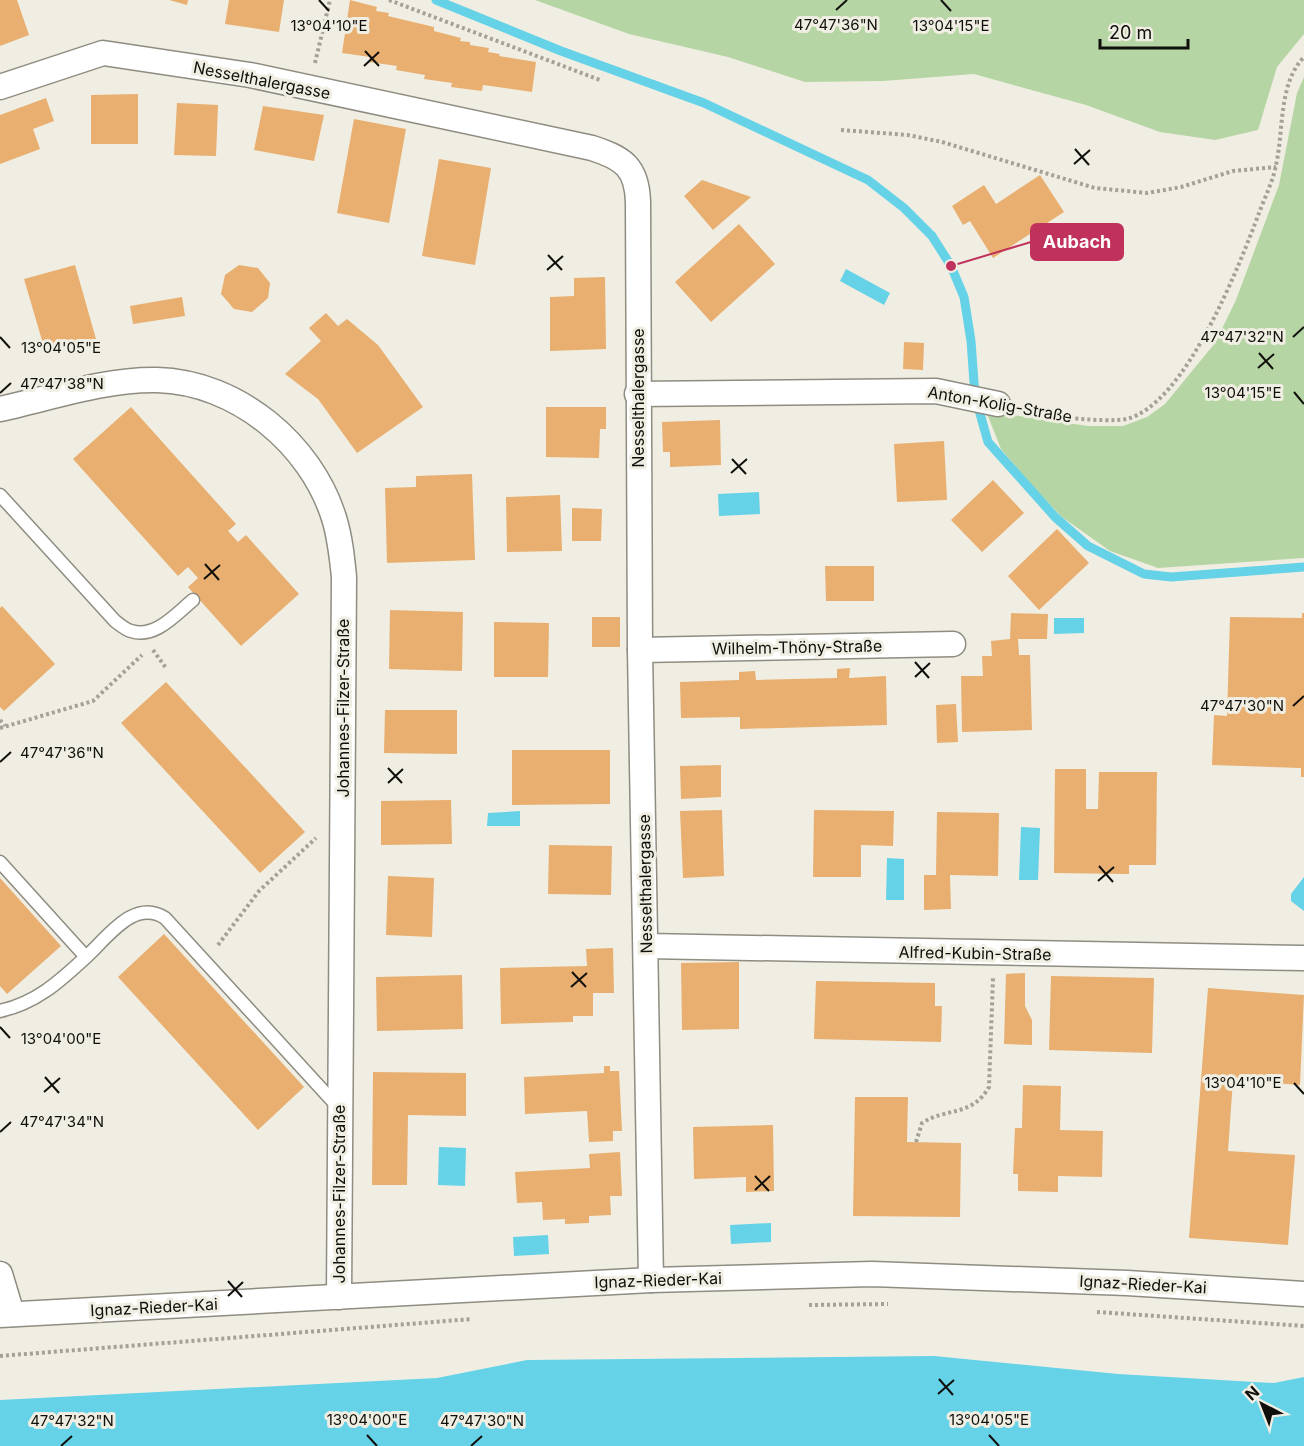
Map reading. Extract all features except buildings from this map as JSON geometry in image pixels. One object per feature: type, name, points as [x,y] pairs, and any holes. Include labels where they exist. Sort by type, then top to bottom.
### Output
[{"type":"street","name":"Nesselthalergasse","points":[[0,87],[103,53],[250,75],[592,148],[618,156],[635,178],[638,191],[637,394],[640,650],[651,1280]]},
{"type":"street","name":"Johannes-Filzer-Straße","points":[[0,408],[135,381],[178,382],[204,388],[247,408],[272,426],[293,447],[319,482],[334,517],[344,577],[339,1297]]},
{"type":"street","name":"Anton-Kolig-Straße","points":[[637,394],[936,391],[998,404]]},
{"type":"street","name":"Wilhelm-Thöny-Straße","points":[[640,650],[953,644]]},
{"type":"street","name":"Alfred-Kubin-Straße","points":[[646,946],[1304,958]]},
{"type":"street","name":"Ignaz-Rieder-Kai","points":[[0,1274],[6,1315],[651,1280],[872,1274],[1127,1282],[1304,1294]]},
{"type":"lane","points":[[0,495],[115,621],[131,632],[149,632],[162,626],[193,600]]},
{"type":"lane","points":[[0,862],[86,957]]},
{"type":"lane","points":[[0,1011],[29,1002],[51,989],[126,919],[141,911],[154,911],[165,918],[339,1108]]},
{"type":"path","points":[[309,87],[330,0]]},
{"type":"path","points":[[389,0],[600,80]]},
{"type":"path","name":"Anton-Kolig-Straße","points":[[998,404],[1031,412],[1081,418],[1126,419],[1150,407],[1171,385],[1195,352],[1224,302],[1276,167],[1291,73],[1304,57]]},
{"type":"path","points":[[841,130],[908,135],[942,142],[1095,188],[1116,191],[1147,193],[1181,187],[1233,171],[1276,167]]},
{"type":"path","points":[[0,720],[2,727],[93,701],[151,646],[166,668]]},
{"type":"path","points":[[205,962],[259,891],[320,834]]},
{"type":"path","points":[[916,1142],[922,1123],[933,1116],[966,1109],[982,1100],[989,1087],[994,954]]},
{"type":"path","points":[[803,1306],[899,1304]]},
{"type":"path","points":[[1095,1312],[1304,1326]]},
{"type":"path","points":[[0,1356],[483,1319]]},
{"type":"green space","points":[[535,0],[1304,0],[1304,34],[1277,67],[1258,130],[1215,140],[1160,132],[1086,105],[974,74],[883,81],[805,82],[728,57],[629,34]]},
{"type":"green space","points":[[1304,77],[1304,558],[1158,568],[1110,551],[1062,517],[1001,449],[986,411],[1088,426],[1123,426],[1147,417],[1165,404],[1215,343],[1236,300],[1279,185],[1297,93]]},
{"type":"water","points":[[846,269],[890,293],[884,305],[840,281]]},
{"type":"water","points":[[759,492],[760,514],[719,516],[718,494]]},
{"type":"water","points":[[1054,618],[1084,618],[1084,633],[1054,634]]},
{"type":"water","points":[[520,811],[520,826],[487,826],[488,813]]},
{"type":"water","points":[[1021,827],[1040,828],[1038,880],[1019,880]]},
{"type":"water","points":[[887,858],[904,859],[904,900],[886,900]]},
{"type":"water","points":[[1304,877],[1304,911],[1291,901],[1291,894]]},
{"type":"water","points":[[439,1147],[466,1148],[465,1186],[438,1185]]},
{"type":"water","points":[[771,1223],[771,1242],[731,1244],[730,1225]]},
{"type":"water","points":[[548,1235],[549,1254],[514,1256],[513,1237]]},
{"type":"water","points":[[934,1356],[1118,1374],[1274,1383],[1304,1377],[1304,1446],[0,1446],[0,1400],[437,1378],[527,1360]]},
{"type":"waterway","points":[[436,0],[561,51],[704,103],[868,180],[904,208],[932,236],[951,266],[964,297],[971,341],[975,396],[988,442],[1055,517],[1088,546],[1144,574],[1171,577],[1304,567]]},
{"type":"place","name":"Aubach","points":[[951,266]]}]
